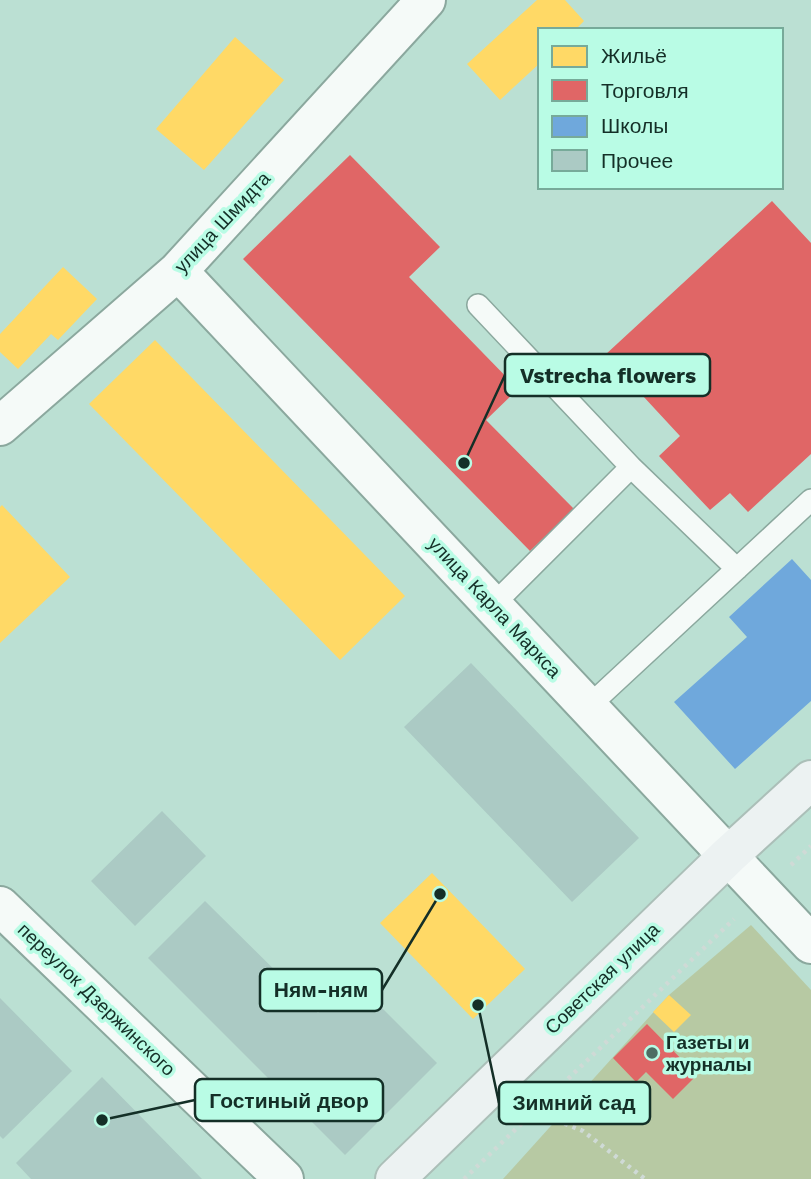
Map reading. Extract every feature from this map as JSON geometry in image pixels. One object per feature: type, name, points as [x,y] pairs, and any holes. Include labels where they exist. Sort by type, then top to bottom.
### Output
[{"type":"main road","name":"Советская улица","points":[[396,1179],[729,855],[811,780]]},
{"type":"street","name":"улица Шмидта","points":[[0,426],[178,271],[426,0]]},
{"type":"street","name":"улица Карла Маркса","points":[[178,271],[811,944]]},
{"type":"street","name":"переулок Дзержинского","points":[[0,906],[284,1179]]},
{"type":"lane","points":[[478,305],[631,467],[737,569]]},
{"type":"lane","points":[[493,605],[631,467]]},
{"type":"lane","points":[[589,706],[811,500]]},
{"type":"path","points":[[464,1179],[811,846]]},
{"type":"path","points":[[533,1111],[583,1131],[645,1179]]},
{"type":"green space","points":[[751,925],[811,990],[811,1179],[503,1179],[669,995]]},
{"type":"building: Жильё","points":[[537,0],[565,0],[584,21],[577,28],[538,28],[538,65],[500,100],[467,64]]},
{"type":"building: Жильё","points":[[235,37],[284,80],[204,170],[156,129]]},
{"type":"building: Жильё","points":[[63,267],[97,299],[58,340],[51,334],[18,369],[0,352],[0,334]]},
{"type":"building: Жильё","points":[[155,340],[405,596],[340,660],[89,404]]},
{"type":"building: Жильё","points":[[2,505],[70,577],[0,643],[0,507]]},
{"type":"building: Жильё","points":[[432,873],[525,969],[473,1019],[380,923]]},
{"type":"building: Жильё","points":[[669,995],[691,1015],[674,1032],[653,1012]]},
{"type":"building: Торговля","points":[[350,155],[440,247],[409,277],[518,389],[486,420],[574,509],[530,551],[243,259]]},
{"type":"building: Торговля","points":[[772,201],[811,243],[811,454],[748,512],[730,493],[710,510],[659,456],[680,436],[605,355]]},
{"type":"building: Торговля","points":[[647,1024],[697,1075],[673,1099],[646,1072],[636,1082],[613,1058]]},
{"type":"building: Школы","points":[[792,559],[811,580],[811,701],[735,769],[674,702],[747,637],[729,617]]},
{"type":"building: Прочее","points":[[471,663],[639,838],[572,902],[404,727]]},
{"type":"building: Прочее","points":[[162,811],[206,856],[135,926],[91,881]]},
{"type":"building: Прочее","points":[[205,901],[318,1013],[352,978],[437,1063],[345,1155],[148,958]]},
{"type":"building: Прочее","points":[[0,998],[72,1071],[3,1139],[0,1136]]},
{"type":"building: Прочее","points":[[102,1077],[202,1179],[31,1179],[16,1163]]},
{"type":"place","name":"Vstrecha flowers","points":[[464,463]]},
{"type":"place","name":"Ням-ням","points":[[440,894]]},
{"type":"place","name":"Зимний сад","points":[[478,1005]]},
{"type":"place","name":"Газеты и журналы","points":[[652,1053]]},
{"type":"place","name":"Гостиный двор","points":[[102,1120]]}]
